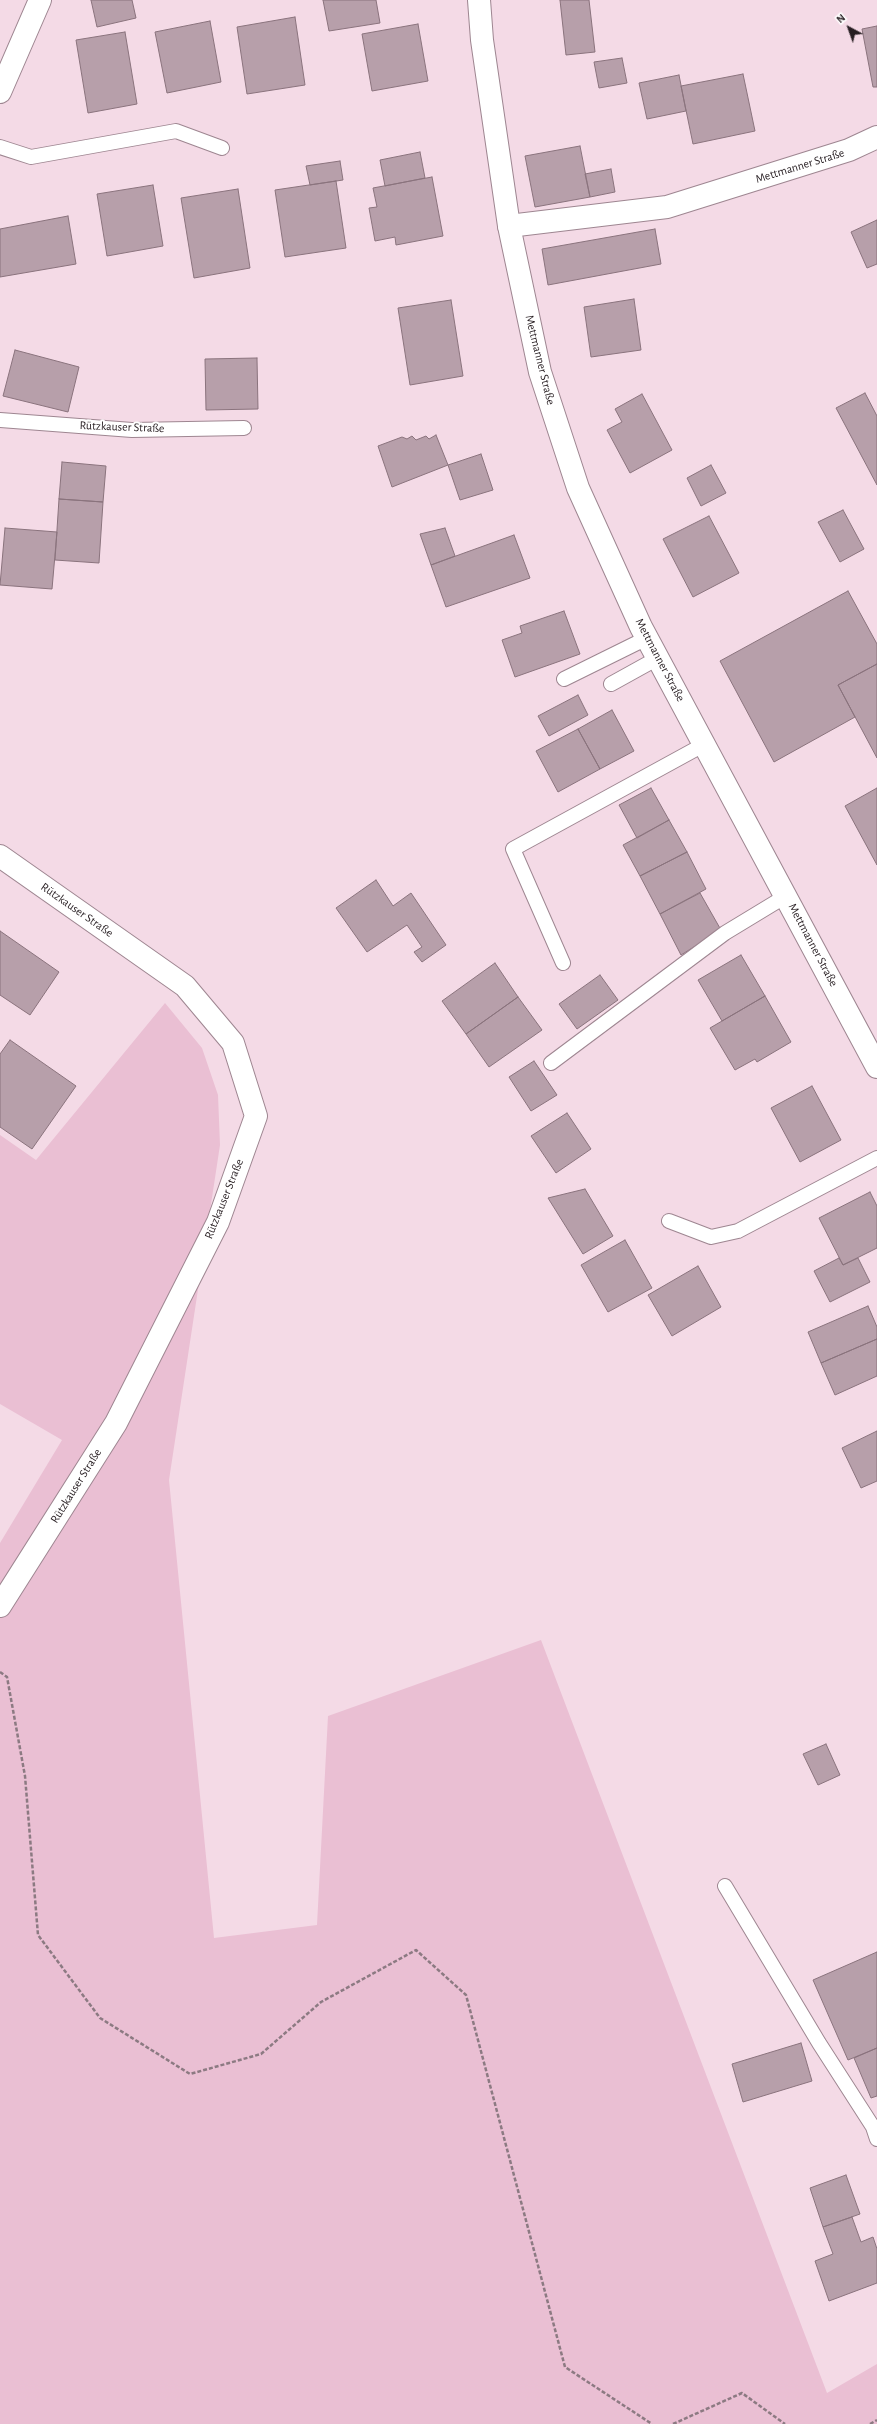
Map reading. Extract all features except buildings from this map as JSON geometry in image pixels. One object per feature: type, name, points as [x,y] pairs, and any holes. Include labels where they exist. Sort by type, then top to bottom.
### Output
[{"type":"street","points":[[0,92],[40,0]]},
{"type":"street","name":"Mettmanner Straße","points":[[479,0],[482,40],[509,226],[540,372],[578,488],[647,638],[877,1067]]},
{"type":"street","name":"Mettmanner Straße","points":[[509,226],[667,207],[849,150],[877,137]]},
{"type":"street","name":"Rützkauser Straße","points":[[0,856],[185,986],[233,1043],[256,1116],[218,1222],[116,1423],[0,1606]]},
{"type":"lane","points":[[0,147],[31,157],[176,131],[222,148]]},
{"type":"lane","name":"Rützkauser Straße","points":[[0,420],[132,430],[244,428]]},
{"type":"lane","points":[[564,680],[647,638]]},
{"type":"lane","points":[[611,684],[658,658]]},
{"type":"lane","points":[[562,963],[513,849],[705,744]]},
{"type":"lane","points":[[550,1063],[725,932],[786,896]]},
{"type":"lane","points":[[669,1221],[711,1237],[738,1231],[877,1158]]},
{"type":"lane","points":[[725,1886],[819,2043],[873,2127],[877,2139]]},
{"type":"path","points":[[0,1672],[6,1677],[25,1776],[38,1935],[100,2018],[190,2074],[261,2054],[321,2002],[416,1950],[466,1995],[565,2367],[652,2424]]},
{"type":"path","points":[[673,2424],[742,2393],[785,2424]]},
{"type":"path","points":[[870,2424],[877,2420]]},
{"type":"shaded area","points":[[165,1003],[202,1048],[218,1095],[220,1145],[169,1480],[214,1938],[317,1925],[328,1716],[541,1640],[827,2393],[877,2364],[877,2424],[0,2424],[0,1543],[62,1440],[0,1404],[0,1135],[36,1160]]}]
